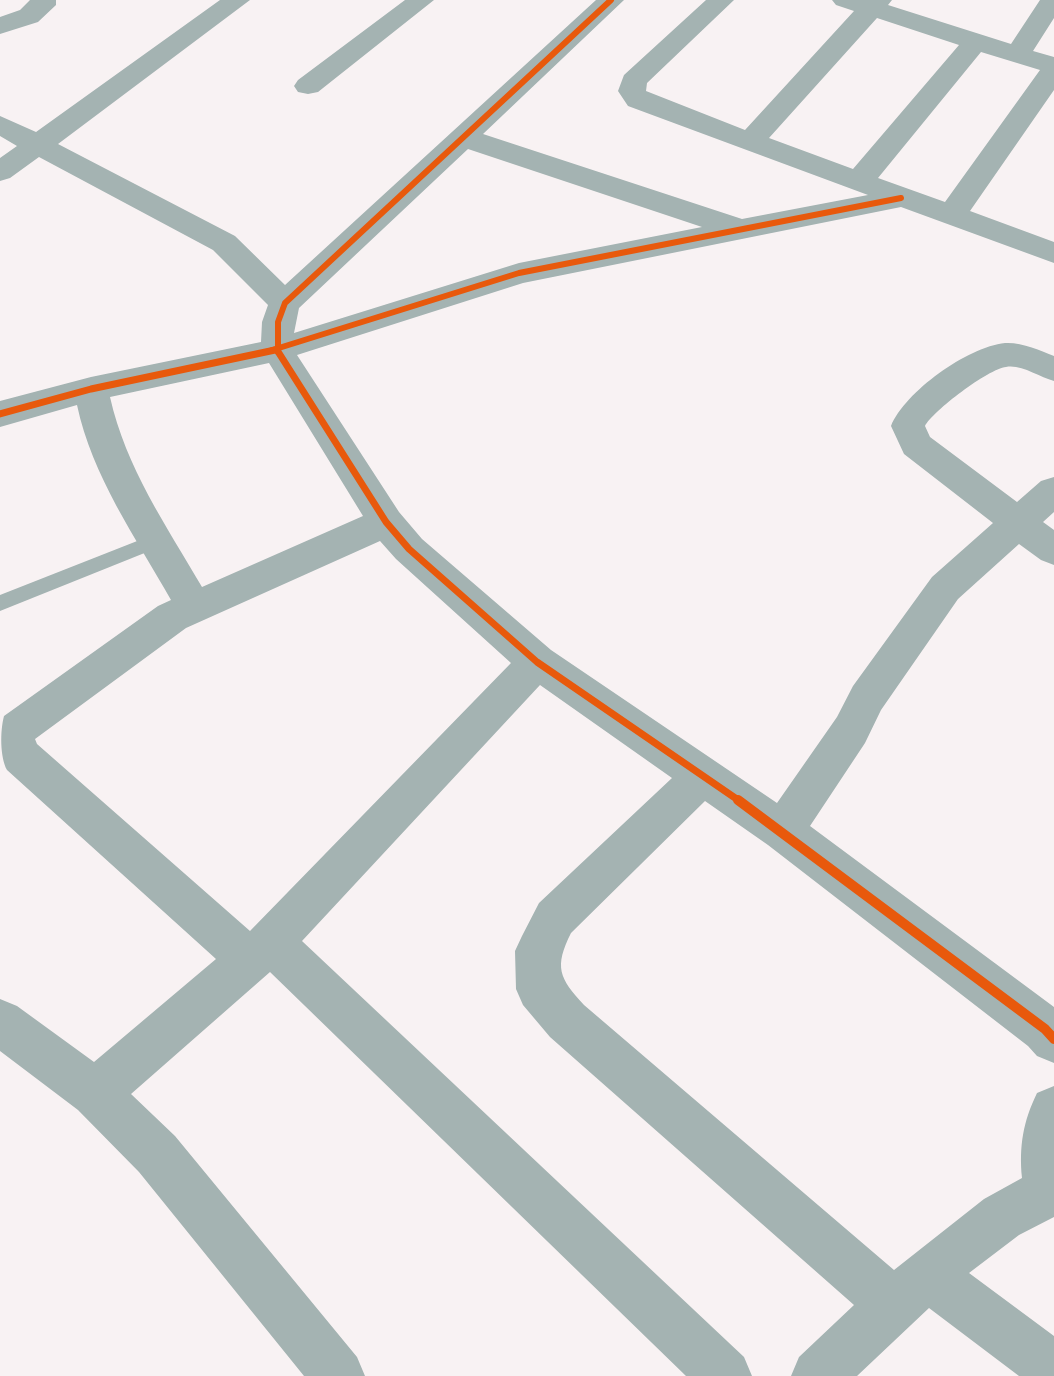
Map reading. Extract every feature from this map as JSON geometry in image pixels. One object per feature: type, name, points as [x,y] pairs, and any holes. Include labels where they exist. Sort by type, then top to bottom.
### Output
[{"type":"street","points":[[0,26],[29,16],[43,5],[43,0]]},
{"type":"street","points":[[308,86],[421,0]]},
{"type":"street","points":[[611,0],[285,303],[278,322],[277,350],[386,522],[409,549],[537,662],[783,831],[1045,1029],[1054,1039]]},
{"type":"street","points":[[680,0],[716,5]]},
{"type":"street","points":[[1017,54],[1053,0]]},
{"type":"street","points":[[0,172],[220,3]]},
{"type":"street","points":[[749,143],[865,3],[1054,68],[951,216]]},
{"type":"street","points":[[716,5],[634,81],[632,91],[638,100],[1054,253]]},
{"type":"street","points":[[858,182],[976,41]]},
{"type":"street","points":[[0,125],[40,143],[224,243],[285,303]]},
{"type":"street","points":[[462,137],[740,229]]},
{"type":"street","points":[[0,414],[91,389],[277,350],[519,273],[901,198]]},
{"type":"street","points":[[1054,369],[1024,358],[1004,355],[985,362],[913,414],[908,426],[916,445],[1054,550]]},
{"type":"street","points":[[91,389],[101,436],[128,497],[194,607]]},
{"type":"street","points":[[783,831],[851,730],[867,698],[937,598],[1054,491]]},
{"type":"street","points":[[386,522],[172,617],[18,728],[13,740],[14,749],[261,951],[725,1376]]},
{"type":"street","points":[[95,1093],[261,951],[537,662]]},
{"type":"street","points":[[702,776],[555,918],[538,951],[539,989],[567,1021],[910,1289],[1054,1369]]},
{"type":"street","points":[[0,1022],[95,1093],[157,1154],[338,1376]]},
{"type":"street","points":[[818,1376],[910,1289],[1024,1202],[1052,1192],[1044,1150],[1048,1121],[1054,1110]]},
{"type":"lane","points":[[0,603],[155,541]]},
{"type":"cycle path","points":[[611,0],[285,303],[278,322],[277,350],[386,522],[409,549],[537,662],[783,831],[1045,1029],[1054,1039]]},
{"type":"cycle path","points":[[0,414],[91,389],[277,350],[519,273],[901,198]]}]
